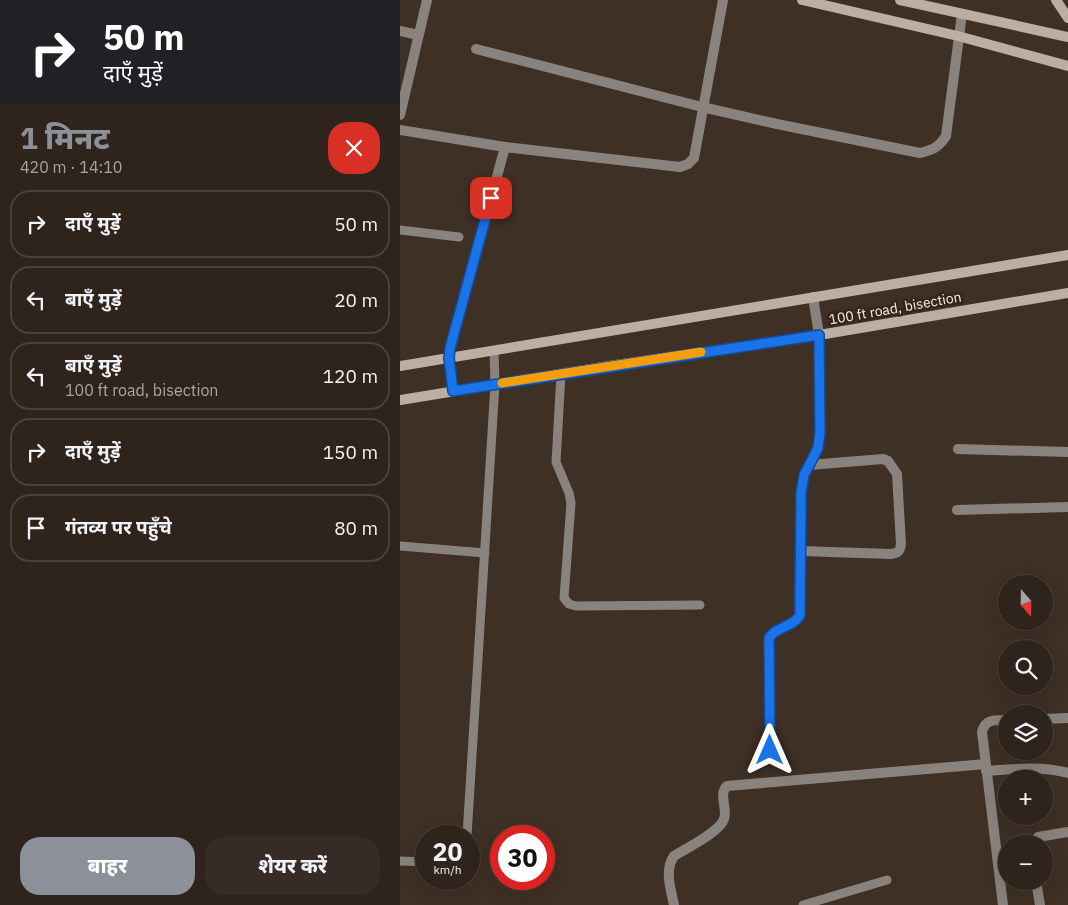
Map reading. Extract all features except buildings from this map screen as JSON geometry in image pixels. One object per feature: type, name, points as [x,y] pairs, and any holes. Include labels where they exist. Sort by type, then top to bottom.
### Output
[{"type":"street","points":[[400,115],[427,0]]},
{"type":"street","points":[[400,130],[505,146],[680,167],[688,164],[694,158],[722,0]]},
{"type":"street","points":[[802,0],[958,36],[1068,66]]},
{"type":"street","points":[[900,0],[1068,37]]},
{"type":"street","points":[[1056,0],[1068,18]]},
{"type":"street","points":[[476,49],[702,107],[920,153],[931,151],[939,146],[946,136],[962,14]]},
{"type":"street","points":[[400,31],[418,35]]},
{"type":"street","points":[[453,391],[449,358],[464,294],[505,146]]},
{"type":"street","points":[[400,366],[1068,255]]},
{"type":"street","name":"100 ft road, bisection","points":[[400,400],[819,335],[1068,293]]},
{"type":"street","points":[[770,750],[769,638],[774,632],[792,624],[800,615],[801,493],[804,475],[818,448],[820,432],[819,335],[813,297]]},
{"type":"street","points":[[958,449],[1068,452]]},
{"type":"street","points":[[800,551],[897,554],[901,544],[897,474],[888,461],[883,459],[809,465]]},
{"type":"street","points":[[958,510],[1068,507]]},
{"type":"street","points":[[1053,719],[1068,718]]},
{"type":"street","points":[[998,720],[990,721],[983,727],[1003,905]]},
{"type":"street","points":[[674,905],[668,872],[670,860],[721,825],[725,815],[723,793],[727,786],[986,767],[1046,769],[1068,773]]},
{"type":"street","points":[[1050,835],[1068,832]]},
{"type":"street","points":[[1038,890],[1040,905]]},
{"type":"lane","points":[[400,230],[459,237]]},
{"type":"lane","points":[[468,825],[495,384],[494,351]]},
{"type":"lane","points":[[560,374],[556,462],[569,493],[571,503],[564,598],[569,604],[576,606],[700,605]]},
{"type":"lane","points":[[400,546],[484,553]]},
{"type":"lane","points":[[400,861],[415,862]]},
{"type":"lane","points":[[803,905],[887,880]]},
{"type":"slow traffic","points":[[502,383],[701,352]]},
{"type":"route","points":[[491,198],[450,348],[449,358],[453,391],[819,335],[820,432],[818,448],[804,475],[801,493],[800,615],[792,624],[774,632],[769,638],[770,750]]}]
